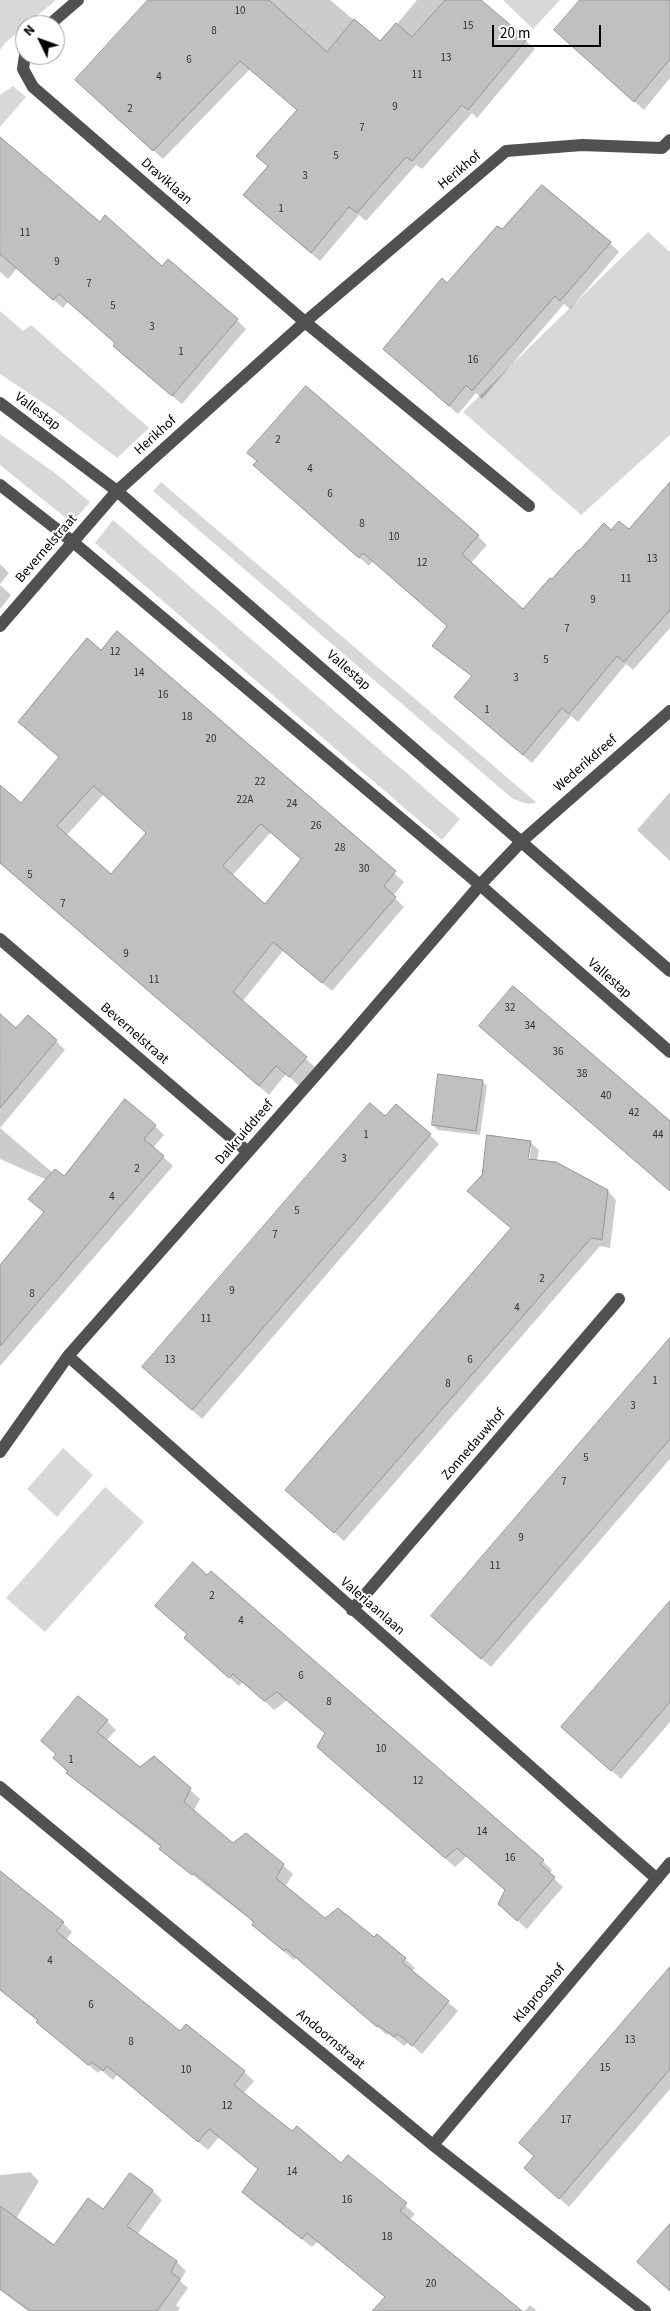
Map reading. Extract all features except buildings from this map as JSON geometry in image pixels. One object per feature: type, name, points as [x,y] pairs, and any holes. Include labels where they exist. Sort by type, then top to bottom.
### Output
[{"type":"street","points":[[61,15],[78,0]]},
{"type":"street","name":"Draviklaan","points":[[23,65],[22,69],[33,87],[305,322]]},
{"type":"street","name":"Herikhof","points":[[117,491],[305,322],[506,152],[582,145],[662,148],[670,140]]},
{"type":"street","points":[[305,322],[529,506]]},
{"type":"street","name":"Vallestap","points":[[0,403],[117,491],[670,971]]},
{"type":"street","name":"Vallestap","points":[[0,485],[73,542],[480,885],[670,1052]]},
{"type":"street","name":"Bevernelstraat","points":[[0,626],[117,491]]},
{"type":"street","name":"Wederikdreef","points":[[522,841],[670,711]]},
{"type":"street","name":"Dalkruiddreef","points":[[0,1452],[68,1356],[480,885],[522,841]]},
{"type":"street","name":"Bevernelstraat","points":[[0,939],[248,1152]]},
{"type":"street","name":"Zonnedauwhof","points":[[352,1610],[619,1299]]},
{"type":"street","name":"Valeriaanlaan","points":[[68,1356],[352,1610],[657,1878]]},
{"type":"street","name":"Andoornstraat","points":[[0,1787],[433,2145],[645,2311]]},
{"type":"street","name":"Klaprooshof","points":[[433,2145],[670,1863]]},
{"type":"shaded area","points":[[0,0],[56,0],[38,15],[15,15],[15,34],[0,50]]},
{"type":"shaded area","points":[[503,0],[560,0],[533,29]]},
{"type":"shaded area","points":[[13,86],[26,97],[0,127],[0,95]]},
{"type":"shaded area","points":[[648,232],[670,252],[670,435],[581,515],[463,412]]},
{"type":"shaded area","points":[[0,311],[23,331],[31,325],[149,428],[117,458],[54,410],[0,374]]},
{"type":"shaded area","points":[[0,434],[59,476],[90,502],[72,523],[0,465]]},
{"type":"shaded area","points":[[161,482],[537,803],[528,804],[513,799],[153,491]]},
{"type":"shaded area","points":[[113,520],[460,819],[442,840],[95,543]]},
{"type":"shaded area","points":[[63,1448],[93,1475],[57,1517],[27,1489]]},
{"type":"shaded area","points":[[105,1487],[144,1522],[45,1632],[6,1598]]}]
